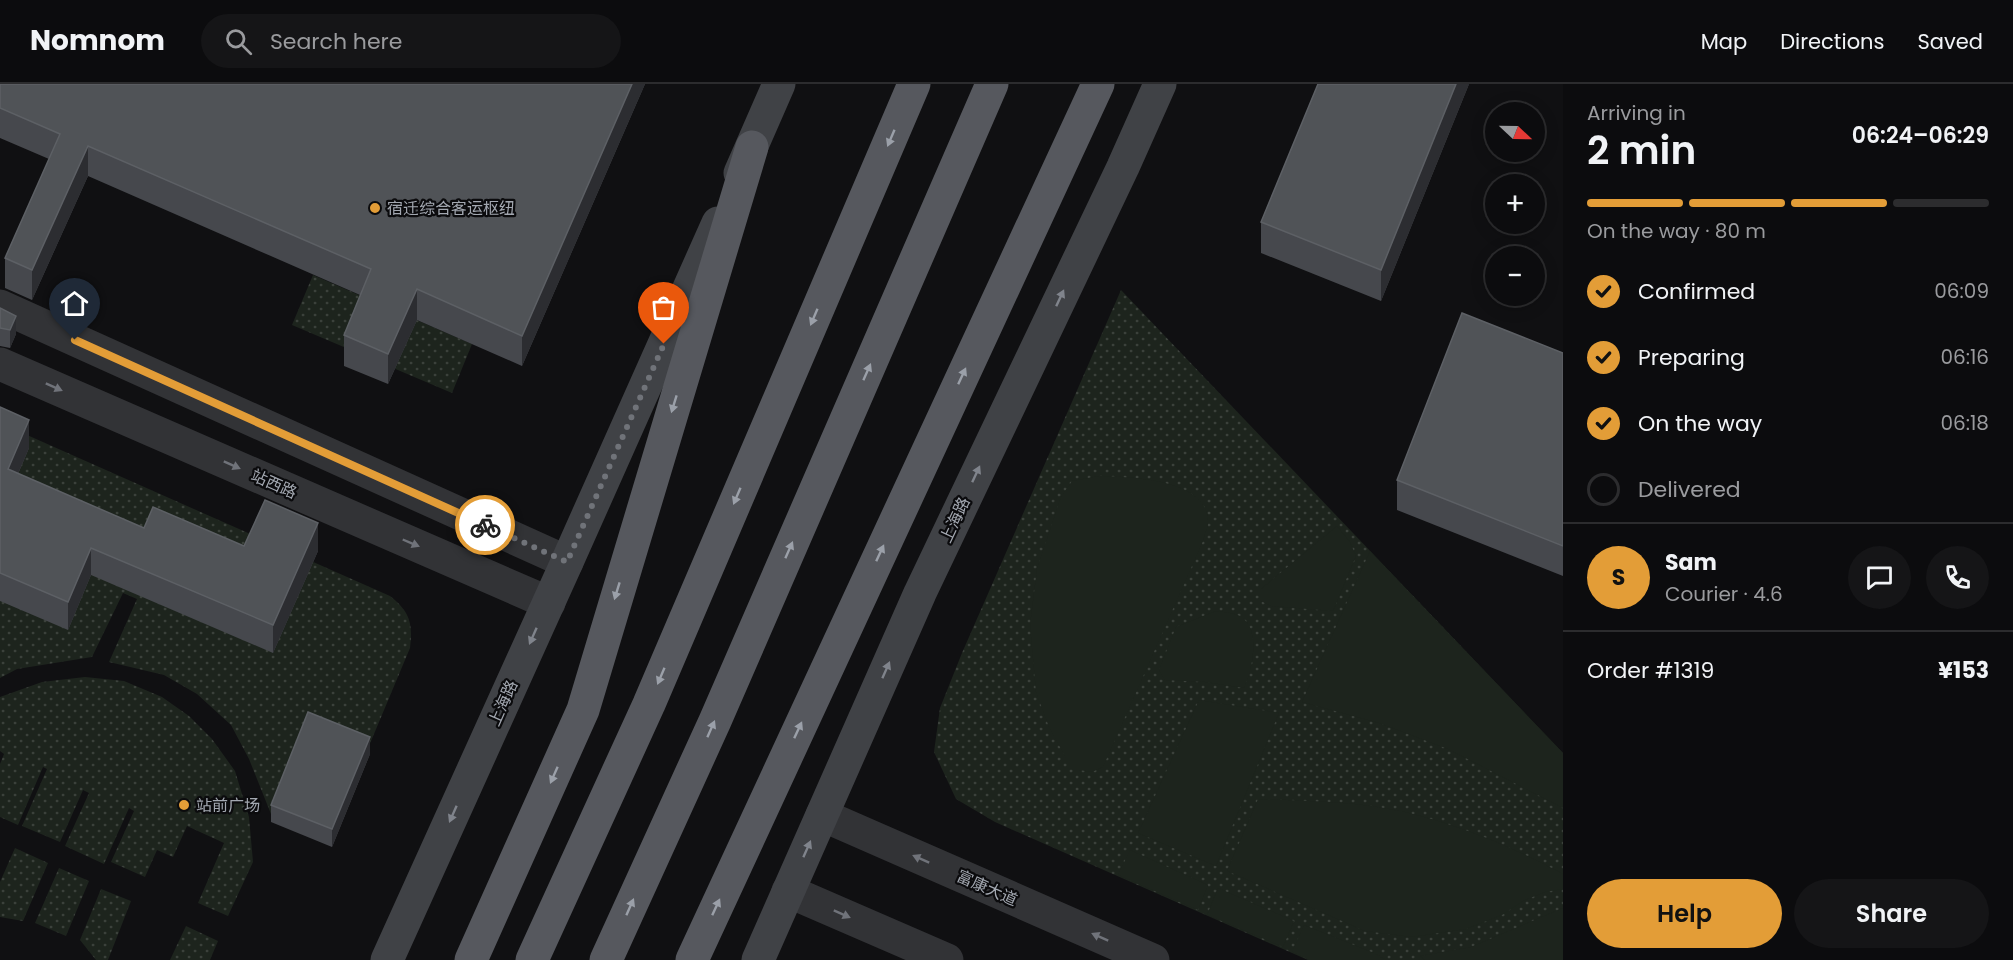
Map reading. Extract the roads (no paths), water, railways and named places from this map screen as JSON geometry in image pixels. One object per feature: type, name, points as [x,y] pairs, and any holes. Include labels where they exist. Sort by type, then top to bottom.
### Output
[{"type":"highway","points":[[532,960],[649,704],[914,84]]},
{"type":"highway","points":[[606,960],[715,721],[992,84]]},
{"type":"highway","points":[[692,960],[1098,84]]},
{"type":"highway","points":[[471,960],[583,710],[752,147]]},
{"type":"main road","name":"上海路","points":[[387,960],[549,603],[779,84]]},
{"type":"main road","name":"上海路","points":[[758,960],[920,593],[1123,167],[1160,84]]},
{"type":"street","points":[[0,306],[567,562]]},
{"type":"street","name":"站西路","points":[[0,364],[549,603]]},
{"type":"street","name":"富康大道","points":[[822,815],[1153,960]]},
{"type":"street","points":[[788,891],[947,960]]},
{"type":"place","name":"宿迁综合客运枢纽","points":[[375,208]]},
{"type":"place","name":"站前广场","points":[[184,805]]}]
